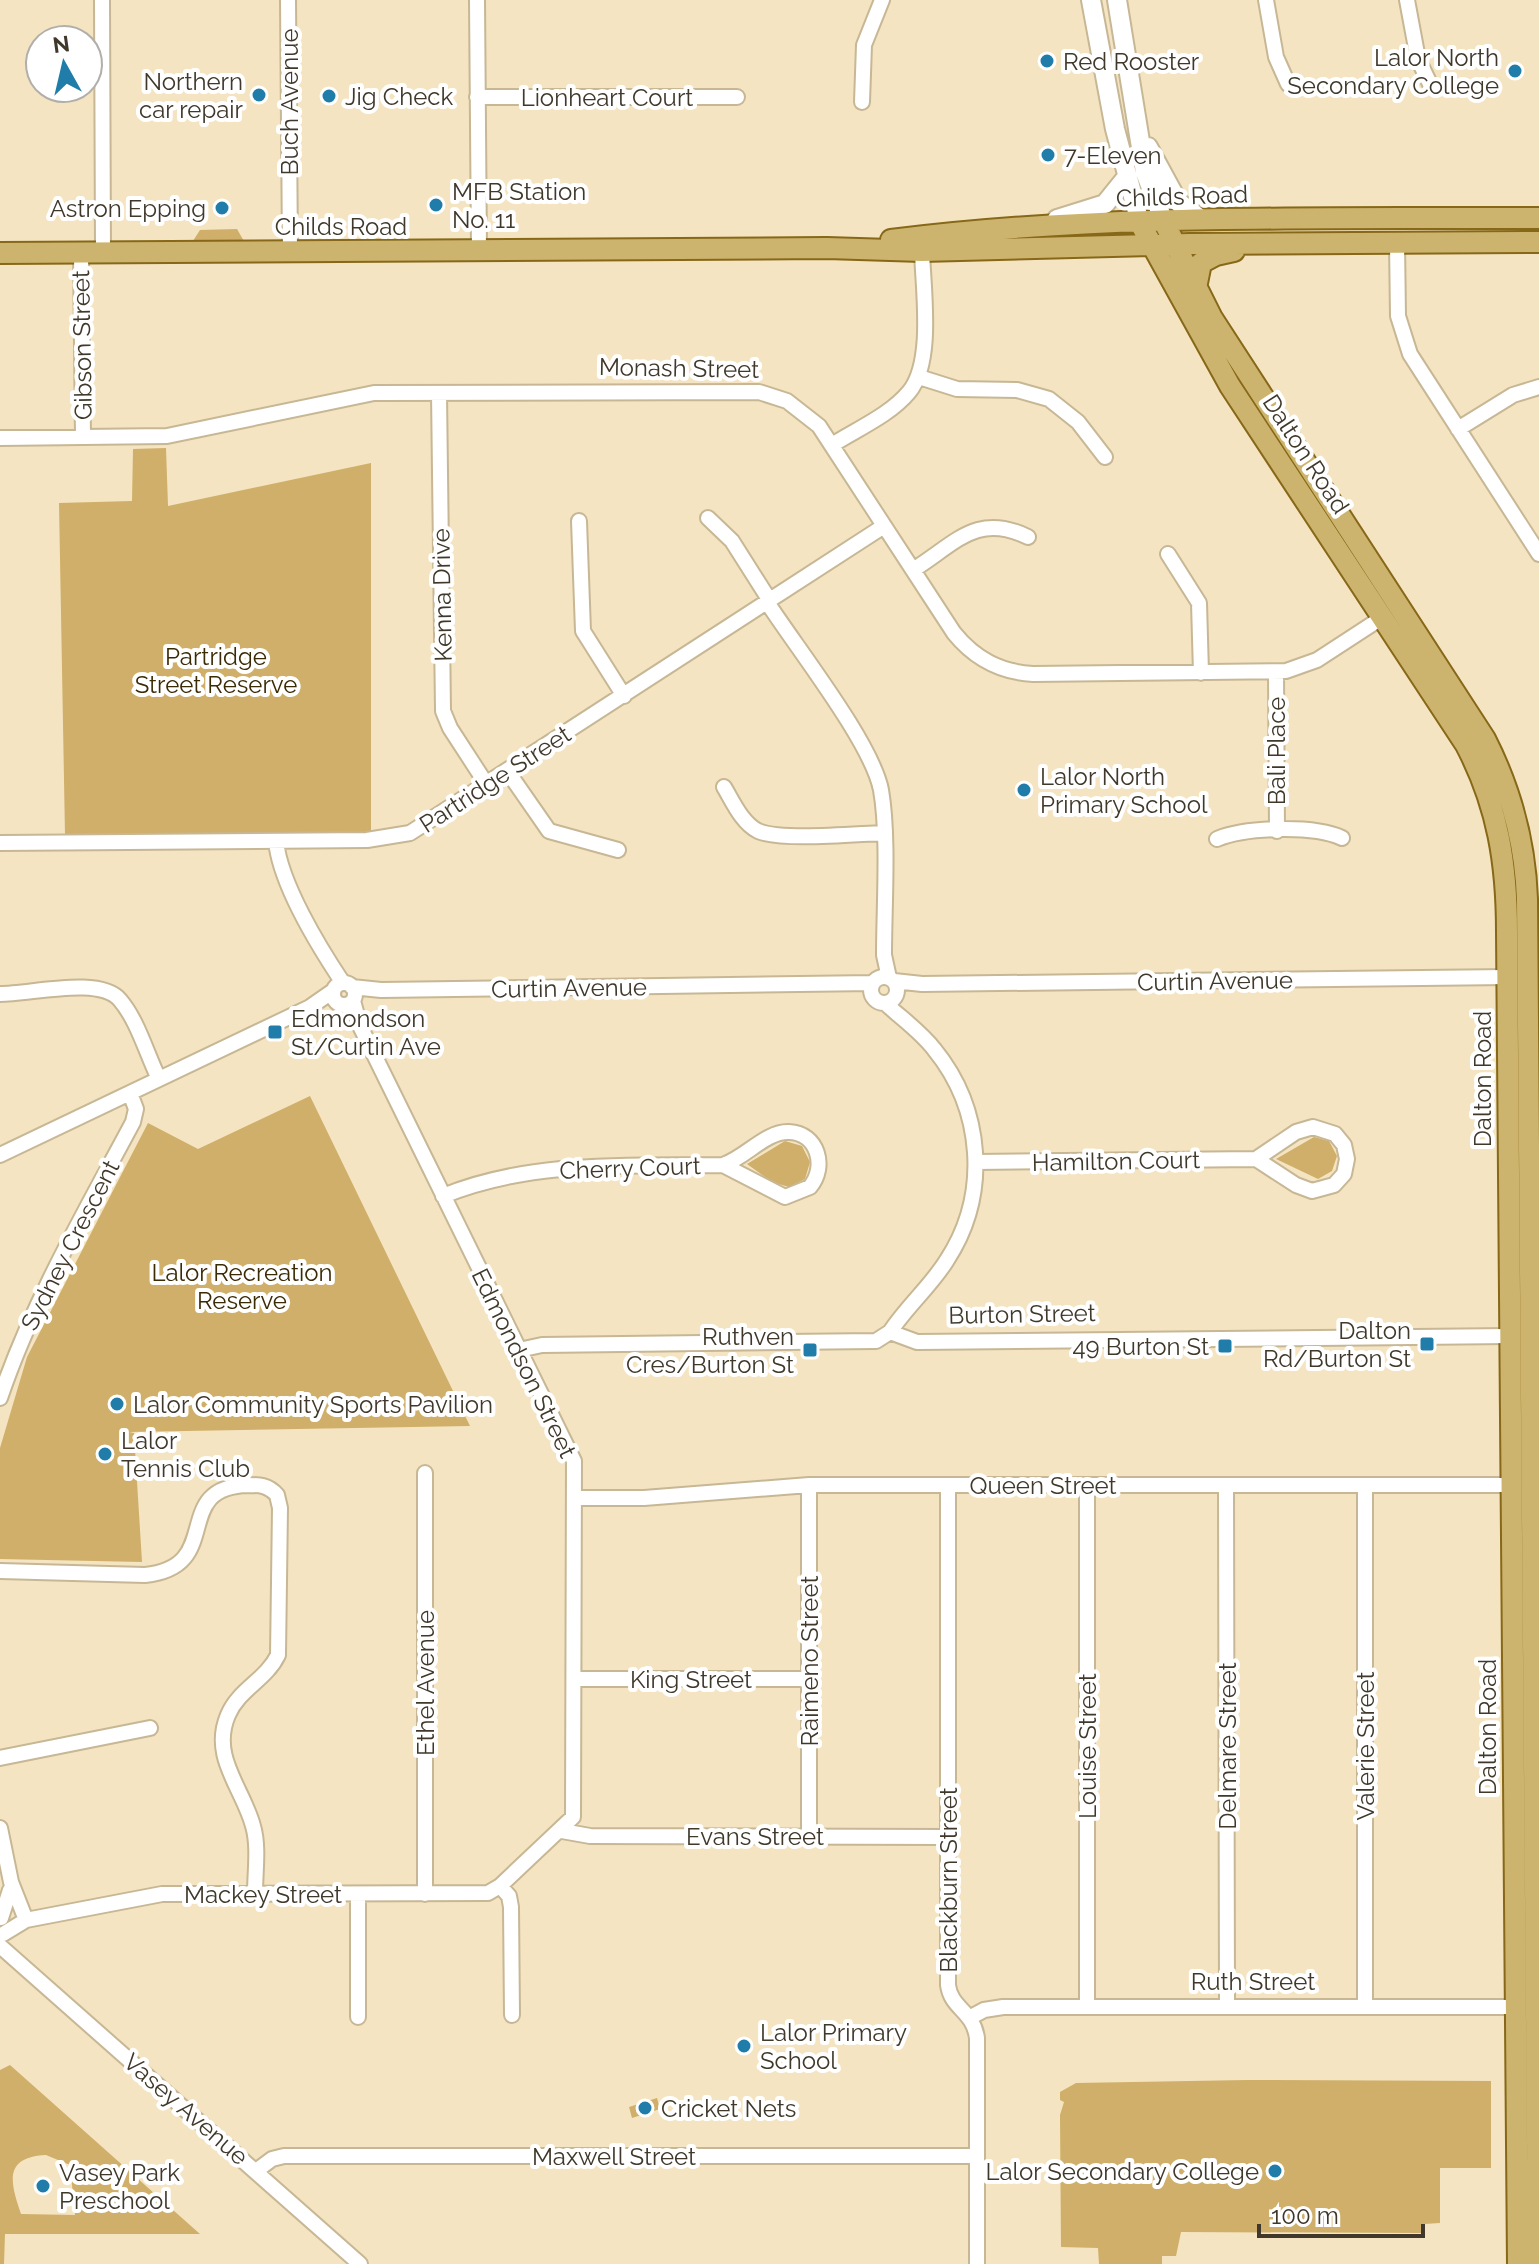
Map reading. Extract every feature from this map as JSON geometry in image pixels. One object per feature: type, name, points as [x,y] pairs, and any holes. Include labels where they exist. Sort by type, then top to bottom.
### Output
[{"type":"main road","name":"Dalton Road","points":[[1091,0],[1126,178],[1140,223],[1151,245],[1226,379],[1485,739],[1506,783],[1524,854],[1536,1487],[1538,2264]]},
{"type":"main road","name":"Dalton Road","points":[[1117,0],[1145,172],[1164,222],[1196,288],[1391,612]]},
{"type":"main road","points":[[1138,127],[1178,202],[1202,220]]},
{"type":"main road","points":[[1019,227],[1091,211],[1111,199],[1126,178]]},
{"type":"main road","name":"Childs Road","points":[[922,243],[950,232],[1019,227],[1202,220],[1539,218]]},
{"type":"main road","points":[[1396,219],[1397,243]]},
{"type":"main road","points":[[950,232],[952,241],[962,249]]},
{"type":"main road","name":"Childs Road","points":[[0,253],[827,248],[922,243],[962,249],[1175,244],[1539,242]]},
{"type":"main road","points":[[1196,288],[1198,272],[1206,259],[1265,245]]},
{"type":"main road","name":"Dalton Road","points":[[1518,2264],[1510,1336],[1525,974]]},
{"type":"main road","name":"Burton Street","points":[[1510,1336],[1531,1336]]},
{"type":"main road","name":"Ruth Street","points":[[1515,2007],[1537,2007]]},
{"type":"street","points":[[102,0],[103,252]]},
{"type":"street","name":"Buch Avenue","points":[[288,0],[290,252]]},
{"type":"street","points":[[477,0],[479,251]]},
{"type":"street","points":[[862,102],[864,45],[882,0]]},
{"type":"street","points":[[1266,0],[1276,57],[1288,84]]},
{"type":"street","points":[[1407,0],[1418,59],[1431,86]]},
{"type":"street","name":"Lionheart Court","points":[[477,97],[737,97]]},
{"type":"street","points":[[832,445],[896,404],[919,377],[924,348],[922,243]]},
{"type":"street","points":[[1397,243],[1398,316],[1404,339],[1418,368],[1539,554]]},
{"type":"street","name":"Gibson Street","points":[[81,253],[83,437]]},
{"type":"street","points":[[919,377],[957,389],[1017,390],[1049,399],[1078,422],[1105,457]]},
{"type":"street","points":[[1458,429],[1513,395],[1539,387]]},
{"type":"street","name":"Monash Street","points":[[0,438],[167,436],[355,396],[759,392],[801,410],[832,445],[962,642],[988,663],[1004,670],[1033,674],[1295,670],[1317,660],[1391,612]]},
{"type":"street","name":"Kenna Drive","points":[[439,393],[443,711],[450,728],[487,785]]},
{"type":"street","points":[[708,518],[732,541],[871,761],[881,790],[886,988],[904,1020],[934,1049],[960,1091],[973,1130],[976,1162],[971,1203],[957,1244],[890,1332]]},
{"type":"street","points":[[579,521],[583,631],[624,696]]},
{"type":"street","name":"Partridge Street","points":[[0,843],[398,837],[420,829],[884,526]]},
{"type":"street","points":[[913,570],[983,527],[1005,527],[1028,537]]},
{"type":"street","points":[[1168,554],[1199,603],[1201,673]]},
{"type":"street","name":"Bali Place","points":[[1276,672],[1277,831]]},
{"type":"street","points":[[508,772],[549,831],[618,850]]},
{"type":"street","points":[[724,787],[745,820],[759,831],[782,835],[882,833]]},
{"type":"street","name":"Bali Place","points":[[1217,839],[1235,833],[1277,831],[1315,831],[1342,838]]},
{"type":"street","name":"Edmondson Street","points":[[276,841],[281,866],[574,1461],[574,1813],[562,1831],[500,1886]]},
{"type":"street","name":"Curtin Avenue","points":[[0,1155],[310,1007],[344,994],[381,990],[886,988],[922,984],[1525,974]]},
{"type":"street","points":[[0,994],[89,986],[108,991],[123,1005],[159,1079]]},
{"type":"street","name":"Sydney Crescent","points":[[0,1398],[12,1359],[133,1122],[136,1109],[130,1093]]},
{"type":"street","points":[[1313,1127],[1328,1129],[1341,1139],[1347,1159],[1344,1174],[1334,1185],[1312,1191],[1296,1185],[1256,1159],[1296,1132],[1313,1127]]},
{"type":"street","name":"Cherry Court","points":[[443,1196],[470,1186],[567,1168],[723,1165],[743,1157],[768,1138],[787,1132],[807,1138],[815,1146],[820,1164],[816,1180],[810,1187],[785,1197],[723,1165]]},
{"type":"street","name":"Hamilton Court","points":[[976,1162],[1256,1159]]},
{"type":"street","name":"Burton Street","points":[[519,1350],[542,1345],[876,1341],[890,1332],[917,1342],[1510,1336]]},
{"type":"street","name":"Ethel Avenue","points":[[425,1473],[425,1894]]},
{"type":"street","points":[[0,1571],[145,1575],[164,1572],[178,1564],[192,1549],[202,1507],[213,1494],[229,1487],[259,1485],[277,1495],[280,1508],[278,1655],[268,1672],[235,1701],[223,1736],[228,1770],[253,1825],[255,1894]]},
{"type":"street","name":"Queen Street","points":[[575,1498],[644,1498],[809,1485],[1511,1485]]},
{"type":"street","name":"Raimeno Street","points":[[809,1485],[809,1836]]},
{"type":"street","name":"Blackburn Street","points":[[948,1485],[948,1990],[953,2001],[971,2017],[977,2038],[977,2264]]},
{"type":"street","name":"Louise Street","points":[[1087,1485],[1087,2007]]},
{"type":"street","name":"Delmare Street","points":[[1226,1485],[1227,2007]]},
{"type":"street","name":"Valerie Street","points":[[1365,1485],[1365,2007]]},
{"type":"street","name":"King Street","points":[[575,1679],[808,1679]]},
{"type":"street","points":[[0,1758],[150,1728]]},
{"type":"street","points":[[0,1828],[11,1882],[26,1920]]},
{"type":"street","name":"Evans Street","points":[[562,1831],[590,1836],[948,1837]]},
{"type":"street","points":[[2,1934],[11,1882]]},
{"type":"street","points":[[500,1886],[509,1896],[511,1907],[512,2015]]},
{"type":"street","name":"Mackey Street","points":[[2,1934],[26,1920],[162,1894],[482,1894],[500,1886]]},
{"type":"street","points":[[358,1894],[358,2017]]},
{"type":"street","name":"Vasey Avenue","points":[[2,1934],[360,2264]]},
{"type":"street","name":"Ruth Street","points":[[971,2017],[984,2010],[1003,2007],[1515,2007]]},
{"type":"street","name":"Maxwell Street","points":[[256,2171],[272,2159],[284,2156],[977,2156]]},
{"type":"green space","points":[[237,229],[245,243],[191,244],[200,230]]},
{"type":"green space","name":"Partridge Street Reserve","points":[[166,448],[168,506],[371,463],[371,833],[65,835],[59,503],[132,501],[133,449]]},
{"type":"green space","name":"Lalor Recreation Reserve","points":[[310,1096],[470,1426],[129,1432],[134,1433],[142,1562],[0,1559],[0,1448],[27,1357],[148,1123],[198,1149]]},
{"type":"green space","points":[[1314,1137],[1329,1141],[1337,1156],[1332,1171],[1318,1179],[1276,1159]]},
{"type":"green space","points":[[785,1141],[802,1146],[810,1162],[805,1179],[789,1187],[772,1182],[747,1164]]},
{"type":"green space","points":[[10,2065],[200,2234],[5,2234],[4,2264],[0,2264],[0,2070]],"holes":[[[46,2155],[70,2165],[75,2215],[21,2214],[13,2183],[16,2167],[22,2161]]]},
{"type":"green space","name":"Lalor Secondary College","points":[[1491,2081],[1491,2168],[1440,2168],[1440,2223],[1424,2224],[1423,2233],[1181,2232],[1176,2256],[1162,2256],[1162,2264],[1099,2264],[1098,2248],[1061,2247],[1060,2115],[1064,2102],[1060,2100],[1060,2092],[1076,2083]]},
{"type":"green space","name":"Cricket Nets","points":[[657,2098],[660,2109],[632,2118],[629,2107]]},
{"type":"place","name":"Red Rooster","points":[[1047,61]]},
{"type":"place","name":"Lalor North Secondary College","points":[[1515,71]]},
{"type":"place","name":"Northern car repair","points":[[259,95]]},
{"type":"place","name":"Jig Check","points":[[329,96]]},
{"type":"place","name":"7-Eleven","points":[[1048,155]]},
{"type":"place","name":"MFB Station No. 11","points":[[436,205]]},
{"type":"place","name":"Astron Epping","points":[[222,208]]},
{"type":"place","name":"Lalor North Primary School","points":[[1024,790]]},
{"type":"place","name":"Edmondson St/Curtin Ave","points":[[275,1032]]},
{"type":"place","name":"Dalton Rd/Burton St","points":[[1427,1344]]},
{"type":"place","name":"49 Burton St","points":[[1225,1346]]},
{"type":"place","name":"Ruthven Cres/Burton St","points":[[810,1350]]},
{"type":"place","name":"Lalor Community Sports Pavilion","points":[[117,1404]]},
{"type":"place","name":"Lalor Tennis Club","points":[[105,1454]]},
{"type":"place","name":"Lalor Primary School","points":[[744,2046]]},
{"type":"place","name":"Cricket Nets","points":[[645,2108]]},
{"type":"place","name":"Lalor Secondary College","points":[[1275,2171]]},
{"type":"place","name":"Vasey Park Preschool","points":[[43,2186]]}]
